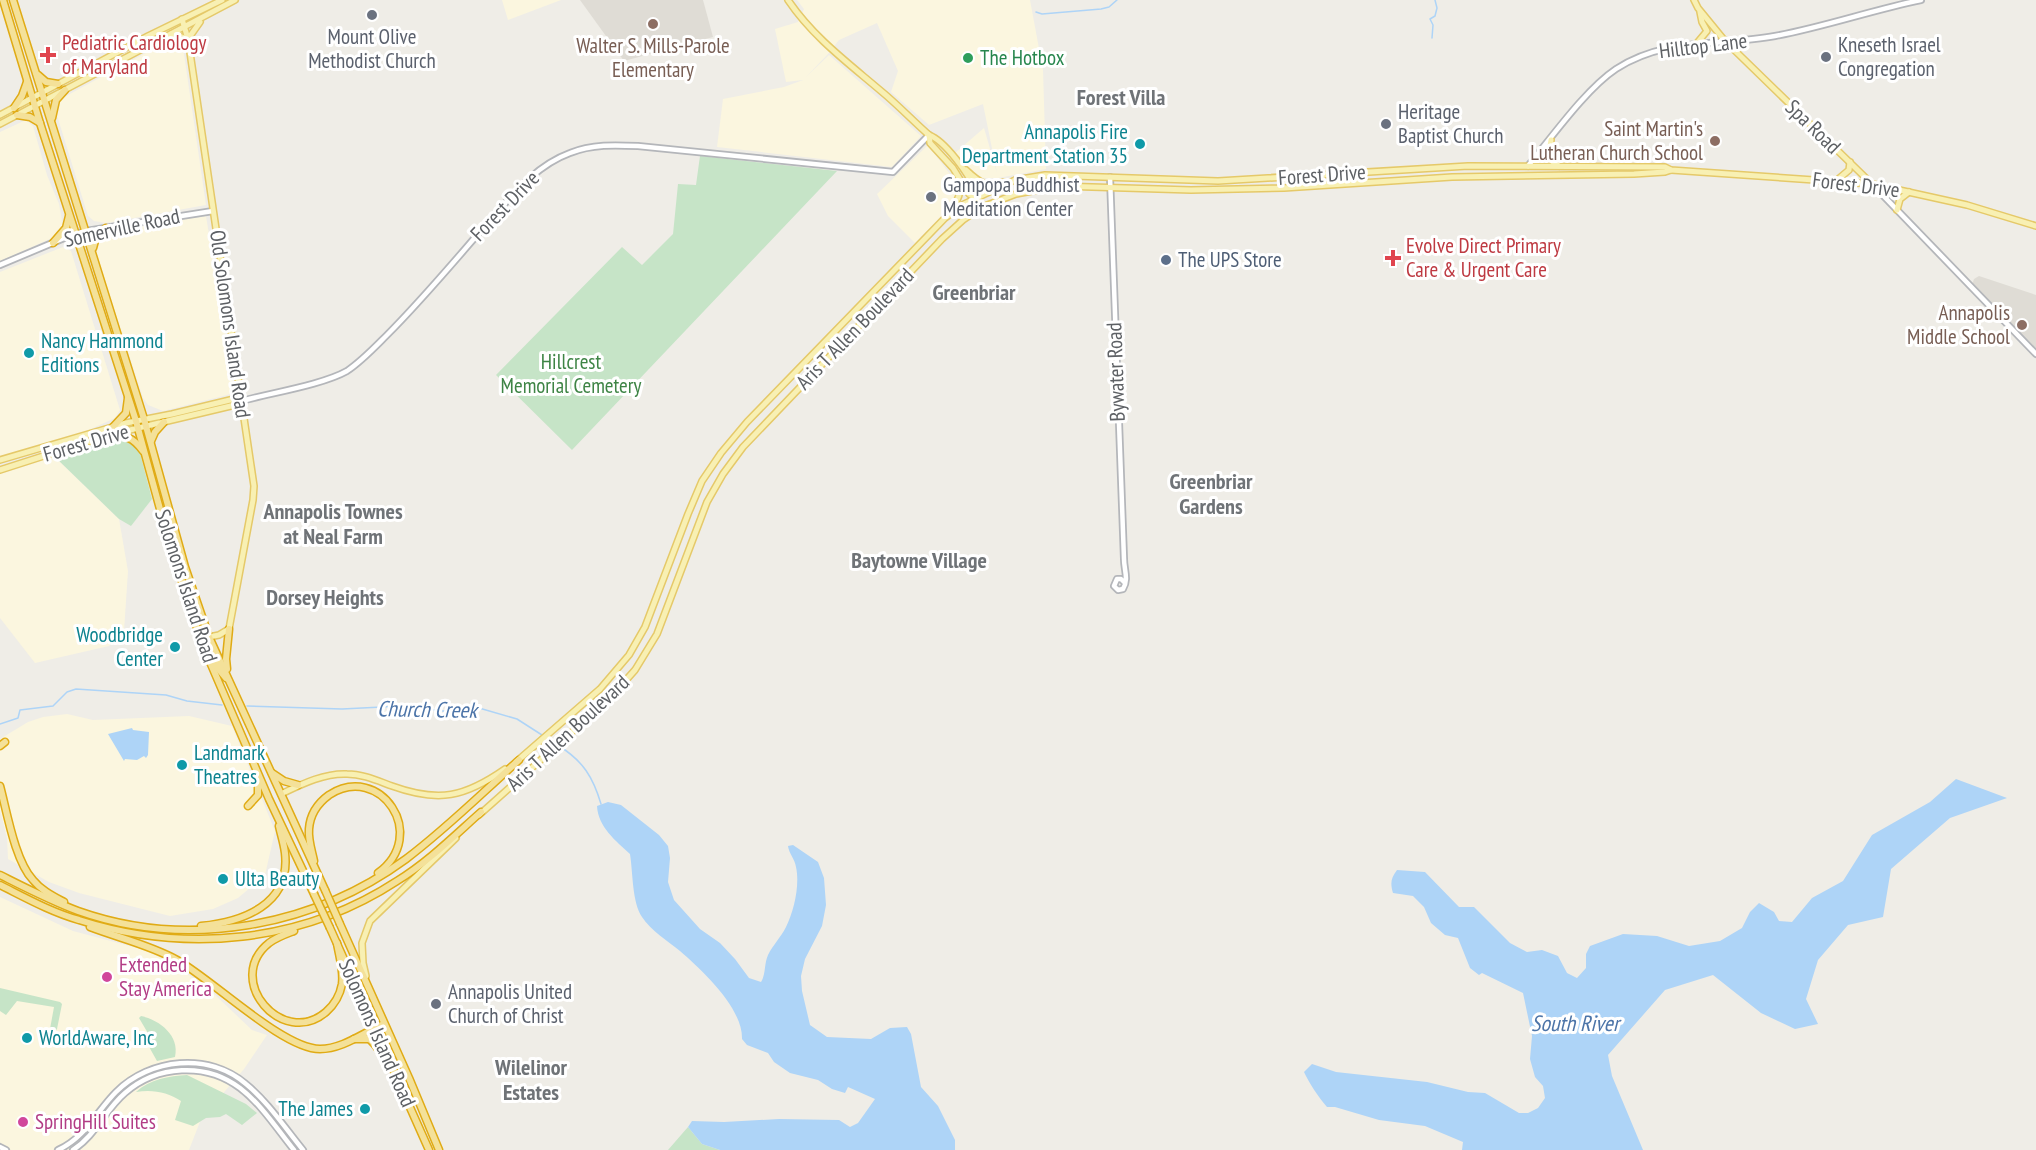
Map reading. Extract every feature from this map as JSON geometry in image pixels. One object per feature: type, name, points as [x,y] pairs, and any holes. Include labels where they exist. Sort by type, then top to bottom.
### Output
[{"type":"highway","name":"Solomons Island Road","points":[[3,0],[32,98],[148,459],[178,572],[201,641],[269,799],[337,943],[429,1150]]},
{"type":"highway","name":"Solomons Island Road","points":[[13,0],[151,442],[185,567],[209,637],[325,890],[439,1150]]},
{"type":"highway","points":[[36,74],[46,82],[58,84]]},
{"type":"highway","points":[[14,108],[27,82]]},
{"type":"highway","points":[[51,122],[56,100],[65,90]]},
{"type":"highway","points":[[17,115],[30,117],[40,123]]},
{"type":"highway","points":[[53,243],[66,228],[69,215]]},
{"type":"highway","points":[[93,255],[93,244],[96,237],[106,228]]},
{"type":"highway","points":[[113,427],[126,413],[129,398]]},
{"type":"highway","points":[[151,442],[154,432],[164,422]]},
{"type":"highway","points":[[109,435],[125,435],[137,442],[148,459]]},
{"type":"highway","points":[[178,572],[192,600],[204,634],[209,637]]},
{"type":"highway","points":[[227,675],[229,629]]},
{"type":"highway","points":[[201,641],[208,646],[217,667],[232,685]]},
{"type":"highway","name":"Aris T Allen Boulevard","points":[[0,875],[53,901],[129,924],[203,930],[268,922],[314,908],[388,871],[421,847],[520,759]]},
{"type":"highway","points":[[248,806],[259,792],[256,768]]},
{"type":"highway","points":[[271,772],[280,779],[298,785]]},
{"type":"highway","points":[[0,786],[17,850],[26,872],[44,890],[80,911]]},
{"type":"highway","points":[[316,870],[309,828],[314,811],[319,804],[333,793],[351,787],[369,789],[379,794],[391,805],[400,823],[398,851],[387,866],[353,890]]},
{"type":"highway","points":[[269,799],[281,794]]},
{"type":"highway","name":"Aris T Allen Boulevard","points":[[0,885],[50,910],[77,920],[127,933],[177,939],[246,937],[272,933],[343,911],[395,883],[428,859],[481,812]]},
{"type":"highway","points":[[170,928],[232,922],[252,914],[267,903],[281,881],[285,862],[285,852],[276,814]]},
{"type":"highway","points":[[50,910],[166,954],[194,971],[279,1033],[299,1044],[321,1049],[334,1047],[384,1024]]},
{"type":"highway","points":[[319,920],[274,939],[260,953],[253,974],[255,990],[261,1004],[272,1014],[296,1022],[312,1019],[327,1011],[342,984],[342,969],[337,943]]},
{"type":"highway","points":[[354,1039],[373,1042],[382,1056],[390,1062]]},
{"type":"main road","points":[[0,115],[128,46],[222,0]]},
{"type":"main road","points":[[0,124],[235,0]]},
{"type":"main road","points":[[788,0],[798,17],[827,47],[882,92],[929,135],[936,138],[959,164],[982,184],[992,185],[1015,180]]},
{"type":"main road","name":"Spa Road","points":[[1694,0],[1700,11],[1725,41],[1872,184]]},
{"type":"main road","points":[[1697,44],[1707,31],[1700,11]]},
{"type":"main road","points":[[170,34],[188,39],[203,18]]},
{"type":"main road","name":"Old Solomons Island Road","points":[[182,20],[188,39],[254,486],[229,629]]},
{"type":"main road","points":[[119,61],[128,51],[128,46]]},
{"type":"main road","points":[[929,135],[930,143],[953,168],[969,194],[976,198],[982,207]]},
{"type":"main road","points":[[1551,140],[1549,158],[1551,162],[1561,166]]},
{"type":"main road","points":[[1836,182],[1849,170],[1850,162]]},
{"type":"main road","points":[[959,164],[975,190],[976,198]]},
{"type":"main road","name":"Forest Drive","points":[[976,198],[1015,180],[1045,175],[1251,180],[1468,166],[1665,167],[1671,170],[1872,184],[1982,209],[2036,226]]},
{"type":"main road","points":[[1520,176],[1528,166]]},
{"type":"main road","points":[[945,218],[961,191],[953,168]]},
{"type":"main road","name":"Forest Drive","points":[[982,207],[1016,194],[1059,186],[1191,190],[1266,189],[1447,177],[1634,174],[1671,170]]},
{"type":"main road","points":[[1146,189],[1148,179]]},
{"type":"main road","points":[[1898,210],[1900,200],[1909,192]]},
{"type":"main road","name":"Aris T Allen Boulevard","points":[[520,759],[610,679],[637,643],[695,495],[721,453],[772,395],[945,218],[976,198]]},
{"type":"main road","name":"Aris T Allen Boulevard","points":[[481,812],[621,687],[635,670],[657,634],[707,502],[737,454],[942,238],[982,207]]},
{"type":"main road","name":"Forest Drive","points":[[145,423],[234,399],[242,400]]},
{"type":"main road","name":"Forest Drive","points":[[0,460],[113,427],[164,422],[235,405],[242,400]]},
{"type":"main road","name":"Forest Drive","points":[[0,470],[137,424]]},
{"type":"main road","points":[[209,637],[219,635],[229,629]]},
{"type":"main road","points":[[281,794],[329,774],[350,774],[419,794],[452,795],[472,789],[520,759]]},
{"type":"main road","points":[[369,990],[362,952],[364,934],[370,921],[481,812]]},
{"type":"street","name":"Hilltop Lane","points":[[1528,166],[1593,89],[1616,69],[1656,50],[1793,33],[1921,0]]},
{"type":"street","name":"Forest Drive","points":[[242,400],[321,381],[345,372],[362,360],[403,319],[526,180],[555,159],[572,152],[588,147],[608,145],[638,146],[893,172],[929,135]]},
{"type":"street","name":"Bywater Road","points":[[1110,177],[1124,567],[1127,576],[1123,581]]},
{"type":"street","name":"Spa Road","points":[[1872,184],[2036,354]]},
{"type":"street","name":"Somerville Road","points":[[0,265],[86,231],[213,211]]},
{"type":"street","points":[[58,1150],[81,1136],[114,1094],[128,1082],[154,1068],[185,1063],[207,1065],[223,1070],[244,1082],[257,1093],[303,1150]]},
{"type":"street","points":[[73,1150],[90,1137],[118,1100],[134,1086],[161,1073],[185,1070],[210,1073],[240,1087],[294,1150]]},
{"type":"street","points":[[0,1148],[6,1150]]},
{"type":"shaded area","points":[[502,0],[561,0],[508,20]]},
{"type":"shaded area","name":"Walter S. Mills-Parole Elementary","points":[[580,0],[703,0],[713,37],[624,61]]},
{"type":"shaded area","points":[[797,0],[1030,0],[1043,70],[1046,169],[998,178],[979,178],[955,153],[984,128],[997,173],[983,104],[929,125],[891,92],[898,71],[877,23],[839,40],[806,77],[829,55],[921,136],[892,167],[717,147],[723,99],[784,87],[803,80],[786,82],[775,29],[798,22],[804,9]]},
{"type":"shaded area","points":[[179,39],[183,47],[206,205],[106,223],[94,221],[88,216],[56,112],[57,105],[61,99],[77,90],[168,41]]},
{"type":"shaded area","points":[[26,120],[33,126],[47,175],[59,204],[63,226],[52,238],[0,261],[0,132]]},
{"type":"shaded area","points":[[928,145],[956,182],[957,200],[915,243],[888,216],[877,194]]},
{"type":"shaded area","points":[[206,216],[235,393],[163,411],[148,405],[143,398],[97,257],[96,247],[105,232]]},
{"type":"shaded area","points":[[63,247],[71,251],[120,410],[115,418],[82,433],[0,457],[0,272]]},
{"type":"shaded area","name":"Annapolis Middle School","points":[[1979,276],[2036,295],[2036,356],[1972,285],[1974,279]]},
{"type":"shaded area","points":[[54,456],[119,519],[128,571],[124,631],[109,646],[35,663],[0,618],[0,473]]},
{"type":"shaded area","points":[[67,714],[93,720],[189,716],[232,726],[275,831],[265,875],[238,898],[213,909],[170,916],[79,893],[49,882],[8,859],[7,838],[0,810],[0,739],[28,722],[43,717]]},
{"type":"shaded area","points":[[0,897],[73,931],[145,950],[177,966],[212,992],[252,1030],[267,1035],[244,1069],[201,1119],[189,1150],[0,1150]]},
{"type":"green space","name":"Hillcrest Memorial Cemetery","points":[[700,156],[837,171],[572,450],[496,375],[622,247],[642,265],[673,234],[678,184],[696,185]]},
{"type":"green space","points":[[122,438],[135,445],[140,453],[152,499],[131,526],[119,519],[54,456]]},
{"type":"green space","points":[[0,988],[60,1002],[62,1004],[57,1029],[55,1031],[50,1029],[54,1007],[17,1001],[6,1015],[0,1011]]},
{"type":"green space","points":[[141,1016],[155,1021],[167,1030],[174,1042],[175,1057],[157,1061],[148,1045],[152,1040],[139,1018]]},
{"type":"green space","points":[[187,1075],[246,1104],[257,1113],[242,1125],[226,1114],[206,1118],[193,1126],[175,1120],[181,1101],[171,1095],[160,1092],[136,1092],[160,1079]]},
{"type":"green space","points":[[688,1127],[702,1144],[720,1150],[668,1150]]},
{"type":"water","points":[[132,728],[149,732],[148,755],[146,758],[144,756],[137,760],[125,759],[124,761],[108,734]]},
{"type":"water","name":"South River","points":[[1956,779],[2007,798],[1950,818],[1891,869],[1883,917],[1848,925],[1818,960],[1806,999],[1818,1024],[1795,1029],[1761,1013],[1713,975],[1665,990],[1608,1055],[1612,1076],[1643,1150],[1462,1150],[1463,1142],[1425,1126],[1379,1120],[1335,1107],[1327,1107],[1304,1072],[1312,1064],[1336,1072],[1427,1082],[1468,1092],[1485,1093],[1519,1113],[1528,1113],[1538,1108],[1545,1098],[1543,1086],[1535,1077],[1530,1059],[1532,1036],[1523,993],[1482,973],[1479,975],[1470,968],[1458,938],[1445,935],[1431,923],[1424,907],[1413,896],[1393,893],[1392,881],[1397,870],[1425,872],[1459,907],[1474,907],[1510,943],[1527,952],[1542,950],[1558,956],[1567,973],[1577,978],[1586,968],[1586,954],[1590,946],[1623,934],[1657,936],[1689,946],[1720,941],[1742,928],[1750,912],[1759,903],[1774,912],[1779,921],[1792,922],[1812,898],[1843,881],[1872,835],[1930,802]]},
{"type":"water","points":[[608,802],[621,805],[659,835],[668,846],[670,858],[668,882],[674,900],[700,929],[720,943],[749,978],[761,982],[768,955],[786,927],[796,898],[797,874],[788,846],[793,845],[818,862],[824,878],[826,905],[822,926],[805,959],[801,976],[810,1025],[827,1037],[871,1039],[890,1028],[907,1027],[911,1034],[921,1087],[938,1106],[955,1140],[955,1150],[720,1150],[702,1144],[688,1127],[692,1121],[839,1120],[850,1127],[858,1123],[875,1099],[848,1087],[845,1093],[832,1089],[818,1080],[790,1073],[774,1062],[768,1053],[747,1045],[742,1039],[741,1027],[736,1015],[720,990],[642,917],[635,895],[630,854],[604,827],[598,814],[597,806]]},
{"type":"waterway","points":[[1036,12],[1042,14],[1101,9],[1109,7],[1117,0]]},
{"type":"waterway","points":[[1432,38],[1433,25],[1430,19],[1435,16],[1437,8],[1435,0]]},
{"type":"waterway","name":"Church Creek","points":[[0,724],[18,718],[20,710],[53,706],[67,692],[76,689],[166,695],[187,701],[222,705]]},
{"type":"waterway","name":"Church Creek","points":[[247,706],[342,709],[402,706],[443,711],[479,708],[517,719],[542,735]]},
{"type":"waterway","name":"Church Creek","points":[[546,738],[555,743]]},
{"type":"waterway","name":"Church Creek","points":[[559,746],[586,770],[601,804]]},
{"type":"place","name":"Mount Olive Methodist Church","points":[[372,15]]},
{"type":"place","name":"Walter S. Mills-Parole Elementary","points":[[653,24]]},
{"type":"place","name":"Pediatric Cardiology of Maryland","points":[[48,55]]},
{"type":"place","name":"Kneseth Israel Congregation","points":[[1826,57]]},
{"type":"place","name":"The Hotbox","points":[[968,58]]},
{"type":"place","name":"Heritage Baptist Church","points":[[1386,124]]},
{"type":"place","name":"Saint Martin's Lutheran Church School","points":[[1715,141]]},
{"type":"place","name":"Annapolis Fire Department Station 35","points":[[1140,144]]},
{"type":"place","name":"Gampopa Buddhist Meditation Center","points":[[931,197]]},
{"type":"place","name":"Evolve Direct Primary Care & Urgent Care","points":[[1393,258]]},
{"type":"place","name":"The UPS Store","points":[[1166,260]]},
{"type":"place","name":"Annapolis Middle School","points":[[2022,325]]},
{"type":"place","name":"Nancy Hammond Editions","points":[[29,353]]},
{"type":"place","name":"Woodbridge Center","points":[[175,647]]},
{"type":"place","name":"Landmark Theatres","points":[[182,765]]},
{"type":"place","name":"Ulta Beauty","points":[[223,879]]},
{"type":"place","name":"Extended Stay America","points":[[107,977]]},
{"type":"place","name":"Annapolis United Church of Christ","points":[[436,1004]]},
{"type":"place","name":"WorldAware, Inc","points":[[27,1038]]},
{"type":"place","name":"The James","points":[[365,1109]]},
{"type":"place","name":"SpringHill Suites","points":[[23,1122]]},
{"type":"district","name":"Forest Villa","points":[[1121,97]]},
{"type":"district","name":"Greenbriar","points":[[974,292]]},
{"type":"district","name":"Greenbriar Gardens","points":[[1211,494]]},
{"type":"district","name":"Annapolis Townes at Neal Farm","points":[[333,524]]},
{"type":"district","name":"Baytowne Village","points":[[919,560]]},
{"type":"district","name":"Dorsey Heights","points":[[325,597]]},
{"type":"district","name":"Wilelinor Estates","points":[[531,1080]]}]
